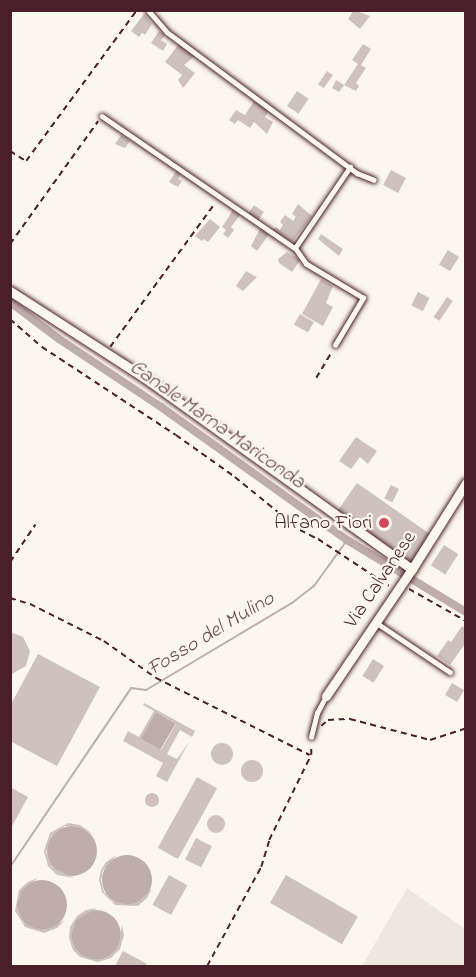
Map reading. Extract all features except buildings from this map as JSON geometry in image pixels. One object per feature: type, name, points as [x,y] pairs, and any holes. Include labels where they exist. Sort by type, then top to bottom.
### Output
[{"type":"street","points":[[10,291],[145,378],[411,571]]},
{"type":"street","name":"Via Calvanese","points":[[326,696],[374,621],[411,571],[465,483]]},
{"type":"lane","points":[[148,10],[167,32],[350,167],[374,180]]},
{"type":"lane","points":[[102,116],[295,248],[306,264],[363,298],[335,345]]},
{"type":"lane","points":[[295,248],[350,167]]},
{"type":"lane","points":[[374,621],[450,672]]},
{"type":"lane","points":[[311,736],[317,713],[326,696]]},
{"type":"path","points":[[10,151],[26,161],[137,10]]},
{"type":"path","points":[[10,244],[102,116]]},
{"type":"path","points":[[105,354],[219,197]]},
{"type":"path","points":[[10,319],[42,346],[176,435],[244,484],[300,530],[465,621]]},
{"type":"path","points":[[316,378],[335,345]]},
{"type":"path","points":[[10,562],[35,525]]},
{"type":"path","points":[[10,598],[30,604],[104,641],[156,678],[311,755]]},
{"type":"path","points":[[207,966],[261,867],[269,840],[311,755],[311,736],[328,720],[350,719],[430,741],[465,728]]},
{"type":"shaded area","points":[[156,712],[176,724],[160,750],[140,739]]},
{"type":"shaded area","points":[[72,826],[90,833],[97,851],[90,869],[72,876],[54,869],[47,851],[54,833]]},
{"type":"shaded area","points":[[122,855],[132,855],[145,862],[152,875],[152,885],[145,898],[132,905],[122,905],[113,901],[106,894],[102,885],[102,875],[106,866],[113,859]]},
{"type":"shaded area","points":[[37,880],[47,880],[60,887],[67,900],[67,910],[60,923],[47,930],[37,930],[28,926],[21,919],[17,910],[17,900],[21,891],[28,884]]},
{"type":"shaded area","points":[[407,888],[465,929],[465,966],[362,966]]},
{"type":"shaded area","points":[[96,910],[114,917],[121,935],[114,953],[96,960],[78,953],[71,935],[78,917]]},
{"type":"waterway","name":"Canale Marna Mariconda","points":[[10,302],[59,339],[161,407],[347,540],[466,612]]},
{"type":"waterway","name":"Fosso del Mulino","points":[[10,867],[131,688],[146,690],[292,603],[314,586],[347,540]]},
{"type":"place","name":"Alfano Fiori","points":[[384,523]]}]
